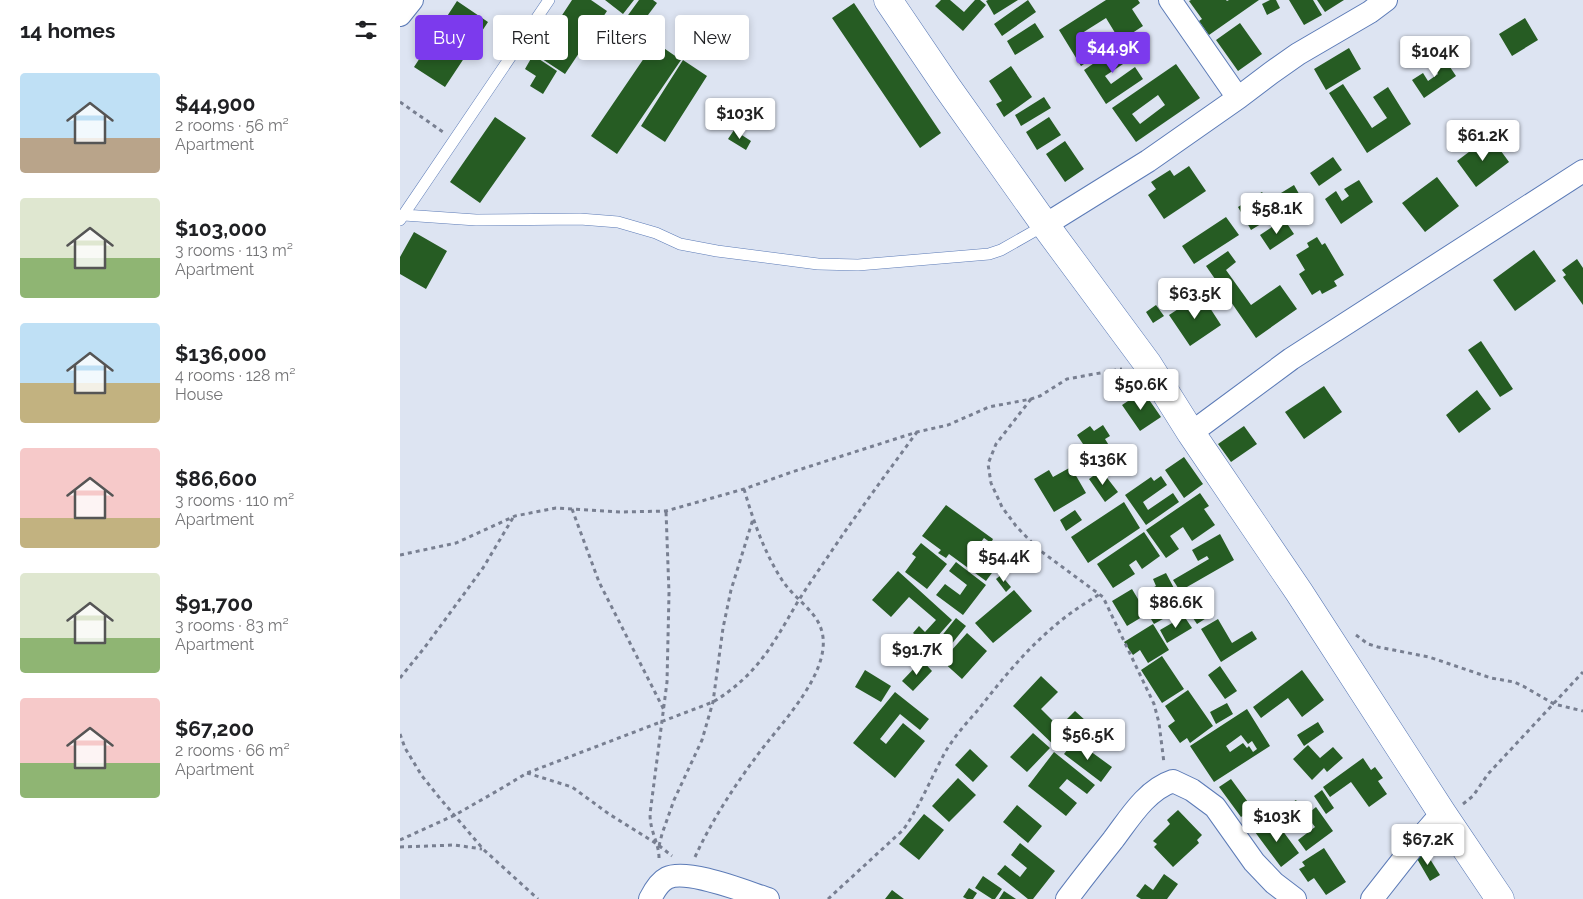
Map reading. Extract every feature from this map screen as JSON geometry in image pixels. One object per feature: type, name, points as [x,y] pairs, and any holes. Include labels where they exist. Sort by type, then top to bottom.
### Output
[{"type":"main road","points":[[888,0],[1045,225],[1147,363],[1191,433],[1500,899]]},
{"type":"street","points":[[400,15],[412,0]]},
{"type":"street","points":[[1170,0],[1238,98]]},
{"type":"street","points":[[1045,225],[1148,161],[1284,64],[1370,12],[1386,0]]},
{"type":"street","points":[[1191,433],[1291,359],[1583,171]]},
{"type":"street","points":[[1067,899],[1130,817],[1164,784],[1173,781],[1192,790],[1215,806],[1254,862],[1274,883],[1295,899]]},
{"type":"street","points":[[1372,899],[1442,813]]},
{"type":"street","points":[[652,895],[666,878],[686,876],[709,880],[768,899]]},
{"type":"lane","points":[[402,218],[549,0]]},
{"type":"lane","points":[[402,218],[476,220],[580,219],[618,222],[656,233],[680,244],[717,252],[818,264],[858,264],[989,254],[1001,250],[1045,225]]},
{"type":"path","points":[[400,102],[454,139]]},
{"type":"path","points":[[400,555],[456,543],[515,516],[556,508],[620,512],[666,510],[744,489],[917,432],[948,425],[989,407],[1031,399],[1040,396],[1067,379],[1147,363]]},
{"type":"path","points":[[1031,399],[996,444],[988,464],[991,483],[1002,507],[1016,526],[1038,549],[1100,594],[1107,604],[1118,631],[1154,704],[1159,723],[1163,760],[1167,772],[1173,781]]},
{"type":"path","points":[[400,840],[455,815],[527,773],[713,702],[731,691],[752,672],[772,648],[798,601],[917,432]]},
{"type":"path","points":[[686,876],[696,854],[731,793],[756,756],[797,705],[818,667],[822,652],[823,640],[820,626],[811,613],[798,601],[782,581],[753,519],[744,489]]},
{"type":"path","points":[[572,509],[599,582],[664,710]]},
{"type":"path","points":[[652,895],[660,852],[651,829],[650,814],[667,682],[669,593],[666,510]]},
{"type":"path","points":[[400,678],[483,568],[515,516]]},
{"type":"path","points":[[658,845],[674,800],[702,740],[713,702],[723,628],[731,590],[753,519]]},
{"type":"path","points":[[828,899],[904,830],[948,747],[987,697],[1027,652],[1050,630],[1100,594]]},
{"type":"path","points":[[1355,633],[1368,644],[1429,657],[1491,678],[1514,682],[1554,704],[1583,710]]},
{"type":"path","points":[[1442,813],[1464,803],[1472,796],[1488,774],[1583,672]]},
{"type":"path","points":[[400,734],[405,748],[422,776],[483,849],[538,899]]},
{"type":"path","points":[[527,773],[572,787],[609,814],[658,845],[678,862],[686,876]]},
{"type":"path","points":[[400,847],[455,844],[483,849]]},
{"type":"building","points":[[572,0],[591,0],[607,11],[604,15],[578,15],[578,54],[565,74],[544,60],[568,60],[568,15],[562,15]]},
{"type":"building","points":[[605,0],[634,0],[623,14]]},
{"type":"building","points":[[639,0],[653,0],[657,3],[648,15],[628,15]]},
{"type":"building","points":[[941,0],[950,0],[964,12],[975,0],[980,0],[986,5],[963,31],[935,6]]},
{"type":"building","points":[[1018,0],[994,15],[986,1]]},
{"type":"building","points":[[1028,0],[1036,12],[1002,36],[994,24]]},
{"type":"building","points":[[1106,0],[1138,0],[1140,3],[1132,9],[1143,26],[1120,41],[1106,18],[1079,35],[1086,46],[1105,33],[1113,45],[1081,66],[1059,30]]},
{"type":"building","points":[[1259,0],[1209,35],[1199,21],[1202,19],[1189,1]]},
{"type":"building","points":[[1270,0],[1276,0],[1280,8],[1267,15],[1262,4]]},
{"type":"building","points":[[1289,0],[1313,0],[1322,15],[1304,25]]},
{"type":"building","points":[[1317,0],[1344,0],[1325,12]]},
{"type":"building","points":[[457,1],[478,15],[448,15]]},
{"type":"building","points":[[854,3],[941,133],[920,148],[832,18]]},
{"type":"building","points":[[1525,18],[1538,40],[1512,56],[1499,34]]},
{"type":"building","points":[[483,19],[488,22],[483,30]]},
{"type":"building","points":[[1035,23],[1044,37],[1015,55],[1007,41]]},
{"type":"building","points":[[1240,23],[1262,54],[1238,71],[1216,40]]},
{"type":"building","points":[[1125,42],[1135,56],[1105,76],[1111,84],[1135,67],[1143,79],[1106,104],[1084,70]]},
{"type":"building","points":[[1349,48],[1361,69],[1326,90],[1314,69]]},
{"type":"building","points":[[665,49],[675,56],[675,60],[681,60],[617,154],[591,136],[643,60],[665,60]]},
{"type":"building","points":[[1442,55],[1456,76],[1424,98],[1412,80],[1423,73],[1428,81],[1438,74],[1431,63]]},
{"type":"building","points":[[419,60],[463,60],[445,87],[414,67]]},
{"type":"building","points":[[530,60],[540,60],[557,71],[543,94],[530,86],[536,76],[525,69]]},
{"type":"building","points":[[683,60],[707,76],[665,142],[641,126]]},
{"type":"building","points":[[1176,64],[1200,98],[1136,142],[1112,108]],"holes":[[[1158,95],[1165,105],[1140,124],[1132,114]]]},
{"type":"building","points":[[1011,66],[1032,97],[1004,117],[996,104],[1002,101],[989,81]]},
{"type":"building","points":[[1343,84],[1372,128],[1387,118],[1373,97],[1388,87],[1411,124],[1367,153],[1329,93]]},
{"type":"building","points":[[1044,97],[1051,108],[1021,126],[1015,115]]},
{"type":"building","points":[[495,117],[526,138],[480,203],[450,182]]},
{"type":"building","points":[[1049,117],[1061,135],[1037,150],[1026,132]]},
{"type":"building","points":[[734,130],[751,141],[746,150],[728,139]]},
{"type":"building","points":[[1490,136],[1509,162],[1476,187],[1457,161]]},
{"type":"building","points":[[1065,141],[1084,169],[1065,182],[1046,154]]},
{"type":"building","points":[[1333,157],[1342,170],[1319,186],[1310,173]]},
{"type":"building","points":[[1189,166],[1206,191],[1164,219],[1148,195],[1156,189],[1151,182],[1170,170],[1174,176]]},
{"type":"building","points":[[1437,177],[1459,206],[1425,232],[1402,203]]},
{"type":"building","points":[[1359,180],[1373,202],[1341,224],[1325,199],[1336,191],[1342,201],[1349,196],[1344,189]]},
{"type":"building","points":[[1294,185],[1302,199],[1251,230],[1238,207],[1262,192],[1268,201]]},
{"type":"building","points":[[1226,217],[1239,235],[1194,264],[1182,246]]},
{"type":"building","points":[[1284,219],[1294,234],[1270,250],[1260,235]]},
{"type":"building","points":[[414,232],[447,251],[426,289],[400,274],[400,257]]},
{"type":"building","points":[[1317,237],[1322,245],[1325,243],[1344,275],[1334,281],[1337,286],[1322,294],[1320,290],[1312,295],[1299,274],[1305,270],[1296,255],[1309,247],[1307,243]]},
{"type":"building","points":[[1534,250],[1556,281],[1515,311],[1493,280]]},
{"type":"building","points":[[1228,251],[1236,262],[1226,270],[1251,305],[1280,285],[1297,309],[1256,338],[1206,266]]},
{"type":"building","points":[[1577,259],[1583,268],[1583,305],[1563,277],[1566,275],[1562,270]]},
{"type":"building","points":[[1201,294],[1221,325],[1190,346],[1169,315]]},
{"type":"building","points":[[1156,305],[1164,316],[1153,323],[1146,312]]},
{"type":"building","points":[[1481,341],[1513,389],[1500,397],[1468,350]]},
{"type":"building","points":[[1324,386],[1342,412],[1304,439],[1285,412]]},
{"type":"building","points":[[1477,390],[1491,409],[1459,433],[1446,415]]},
{"type":"building","points":[[1143,391],[1161,417],[1140,431],[1122,405]]},
{"type":"building","points":[[1103,425],[1110,436],[1105,439],[1110,447],[1097,456],[1100,460],[1085,471],[1072,451],[1083,444],[1077,435],[1090,426],[1094,431]]},
{"type":"building","points":[[1244,426],[1257,444],[1231,462],[1218,444]]},
{"type":"building","points":[[1184,457],[1203,484],[1184,498],[1165,470]]},
{"type":"building","points":[[1071,467],[1086,493],[1054,512],[1034,479],[1049,470],[1053,477]]},
{"type":"building","points":[[1101,470],[1118,492],[1105,502],[1089,479]]},
{"type":"building","points":[[1161,476],[1167,485],[1143,502],[1148,510],[1173,493],[1179,502],[1146,525],[1125,495],[1151,477],[1154,481]]},
{"type":"building","points":[[1200,493],[1209,506],[1204,509],[1215,525],[1192,541],[1183,527],[1170,536],[1179,549],[1166,558],[1146,530]]},
{"type":"building","points":[[1124,502],[1140,528],[1088,563],[1071,537]]},
{"type":"building","points":[[946,505],[993,539],[991,543],[984,538],[971,556],[980,562],[990,548],[1003,558],[986,581],[949,554],[946,558],[938,553],[941,550],[922,536]]},
{"type":"building","points":[[1075,510],[1082,520],[1066,531],[1060,520]]},
{"type":"building","points":[[1144,532],[1160,556],[1142,569],[1136,560],[1129,565],[1135,574],[1113,588],[1097,564]]},
{"type":"building","points":[[1220,534],[1234,560],[1180,591],[1173,580],[1209,559],[1207,556],[1198,561],[1192,550]]},
{"type":"building","points":[[921,543],[947,564],[927,589],[905,572],[916,557],[912,554]]},
{"type":"building","points":[[956,562],[986,585],[963,615],[936,595],[945,584],[960,595],[967,585],[949,571]]},
{"type":"building","points":[[898,571],[952,620],[928,647],[913,633],[919,626],[925,632],[936,620],[909,597],[891,617],[872,600]]},
{"type":"building","points":[[1166,573],[1176,592],[1145,607],[1139,595],[1156,586],[1153,579]]},
{"type":"building","points":[[1001,575],[1011,587],[1006,592],[996,579]]},
{"type":"building","points":[[1132,589],[1147,614],[1127,626],[1112,601]]},
{"type":"building","points":[[1014,590],[1032,611],[993,643],[975,623]]},
{"type":"building","points":[[1194,590],[1211,615],[1197,624],[1180,599]]},
{"type":"building","points":[[1171,601],[1177,611],[1154,624],[1148,614]]},
{"type":"building","points":[[1184,616],[1192,628],[1167,643],[1160,630]]},
{"type":"building","points":[[956,618],[966,626],[950,646],[940,638]]},
{"type":"building","points":[[1218,619],[1232,643],[1252,631],[1257,639],[1221,662],[1201,629]]},
{"type":"building","points":[[1153,624],[1169,650],[1148,663],[1140,650],[1133,655],[1124,642]]},
{"type":"building","points":[[967,633],[987,651],[962,679],[942,661]]},
{"type":"building","points":[[1162,656],[1184,689],[1162,703],[1141,670]]},
{"type":"building","points":[[922,660],[932,671],[913,691],[902,681]]},
{"type":"building","points":[[1220,666],[1237,691],[1225,699],[1208,675]]},
{"type":"building","points":[[865,670],[891,686],[881,702],[855,687]]},
{"type":"building","points":[[1302,670],[1324,700],[1302,717],[1288,698],[1261,718],[1253,707]]},
{"type":"building","points":[[1041,676],[1058,692],[1041,709],[1059,727],[1075,711],[1086,721],[1059,750],[1013,706]]},
{"type":"building","points":[[1188,690],[1213,726],[1190,743],[1187,738],[1180,743],[1168,726],[1175,721],[1165,706]]},
{"type":"building","points":[[895,692],[929,719],[920,730],[900,714],[880,739],[886,744],[903,723],[925,741],[895,778],[853,743]]},
{"type":"building","points":[[1227,703],[1233,714],[1216,724],[1210,712]]},
{"type":"building","points":[[1247,709],[1270,746],[1214,782],[1190,746]],"holes":[[[1241,735],[1248,744],[1252,741],[1257,749],[1253,752],[1249,746],[1247,748],[1243,743],[1230,752],[1226,746]]]},
{"type":"building","points":[[1318,722],[1324,732],[1304,746],[1297,735]]},
{"type":"building","points":[[1033,733],[1050,748],[1027,772],[1010,757]]},
{"type":"building","points":[[1075,740],[1112,767],[1101,782],[1064,754]]},
{"type":"building","points":[[1308,745],[1320,758],[1333,747],[1343,758],[1327,772],[1324,768],[1312,780],[1293,759]]},
{"type":"building","points":[[970,749],[988,766],[973,782],[955,765]]},
{"type":"building","points":[[1054,752],[1095,785],[1087,794],[1067,779],[1059,788],[1077,803],[1066,816],[1028,786]]},
{"type":"building","points":[[1363,758],[1371,770],[1375,767],[1383,778],[1378,781],[1387,794],[1369,807],[1351,782],[1330,797],[1323,787]]},
{"type":"building","points":[[958,778],[976,795],[949,822],[932,806]]},
{"type":"building","points":[[1231,779],[1253,809],[1241,817],[1219,787]]},
{"type":"building","points":[[1322,790],[1334,808],[1326,814],[1314,796]]},
{"type":"building","points":[[1296,800],[1304,813],[1286,825],[1277,812]]},
{"type":"building","points":[[1017,805],[1042,826],[1028,843],[1003,822]]},
{"type":"building","points":[[1316,807],[1333,831],[1306,851],[1298,840],[1315,827],[1306,815]]},
{"type":"building","points":[[1178,810],[1202,835],[1197,840],[1199,843],[1173,867],[1154,847],[1157,844],[1153,841],[1170,824],[1167,820]]},
{"type":"building","points":[[924,814],[944,830],[919,860],[899,844]]},
{"type":"building","points":[[1274,819],[1299,853],[1281,867],[1255,832]]},
{"type":"building","points":[[1020,843],[1055,871],[1033,899],[1028,899],[997,874],[1005,865],[1020,877],[1027,868],[1011,855]]},
{"type":"building","points":[[1324,848],[1346,882],[1326,895],[1314,878],[1308,882],[1299,869],[1305,866],[1302,862]]},
{"type":"building","points":[[1425,851],[1440,875],[1430,881],[1416,857]]},
{"type":"building","points":[[1164,874],[1178,884],[1167,899],[1141,899],[1136,896],[1145,884],[1153,890]]},
{"type":"building","points":[[983,876],[1002,889],[995,899],[975,888]]},
{"type":"building","points":[[969,888],[977,893],[973,899],[963,897]]},
{"type":"building","points":[[892,890],[904,899],[885,899]]},
{"type":"building","points":[[1004,891],[1016,899],[999,899]]}]
